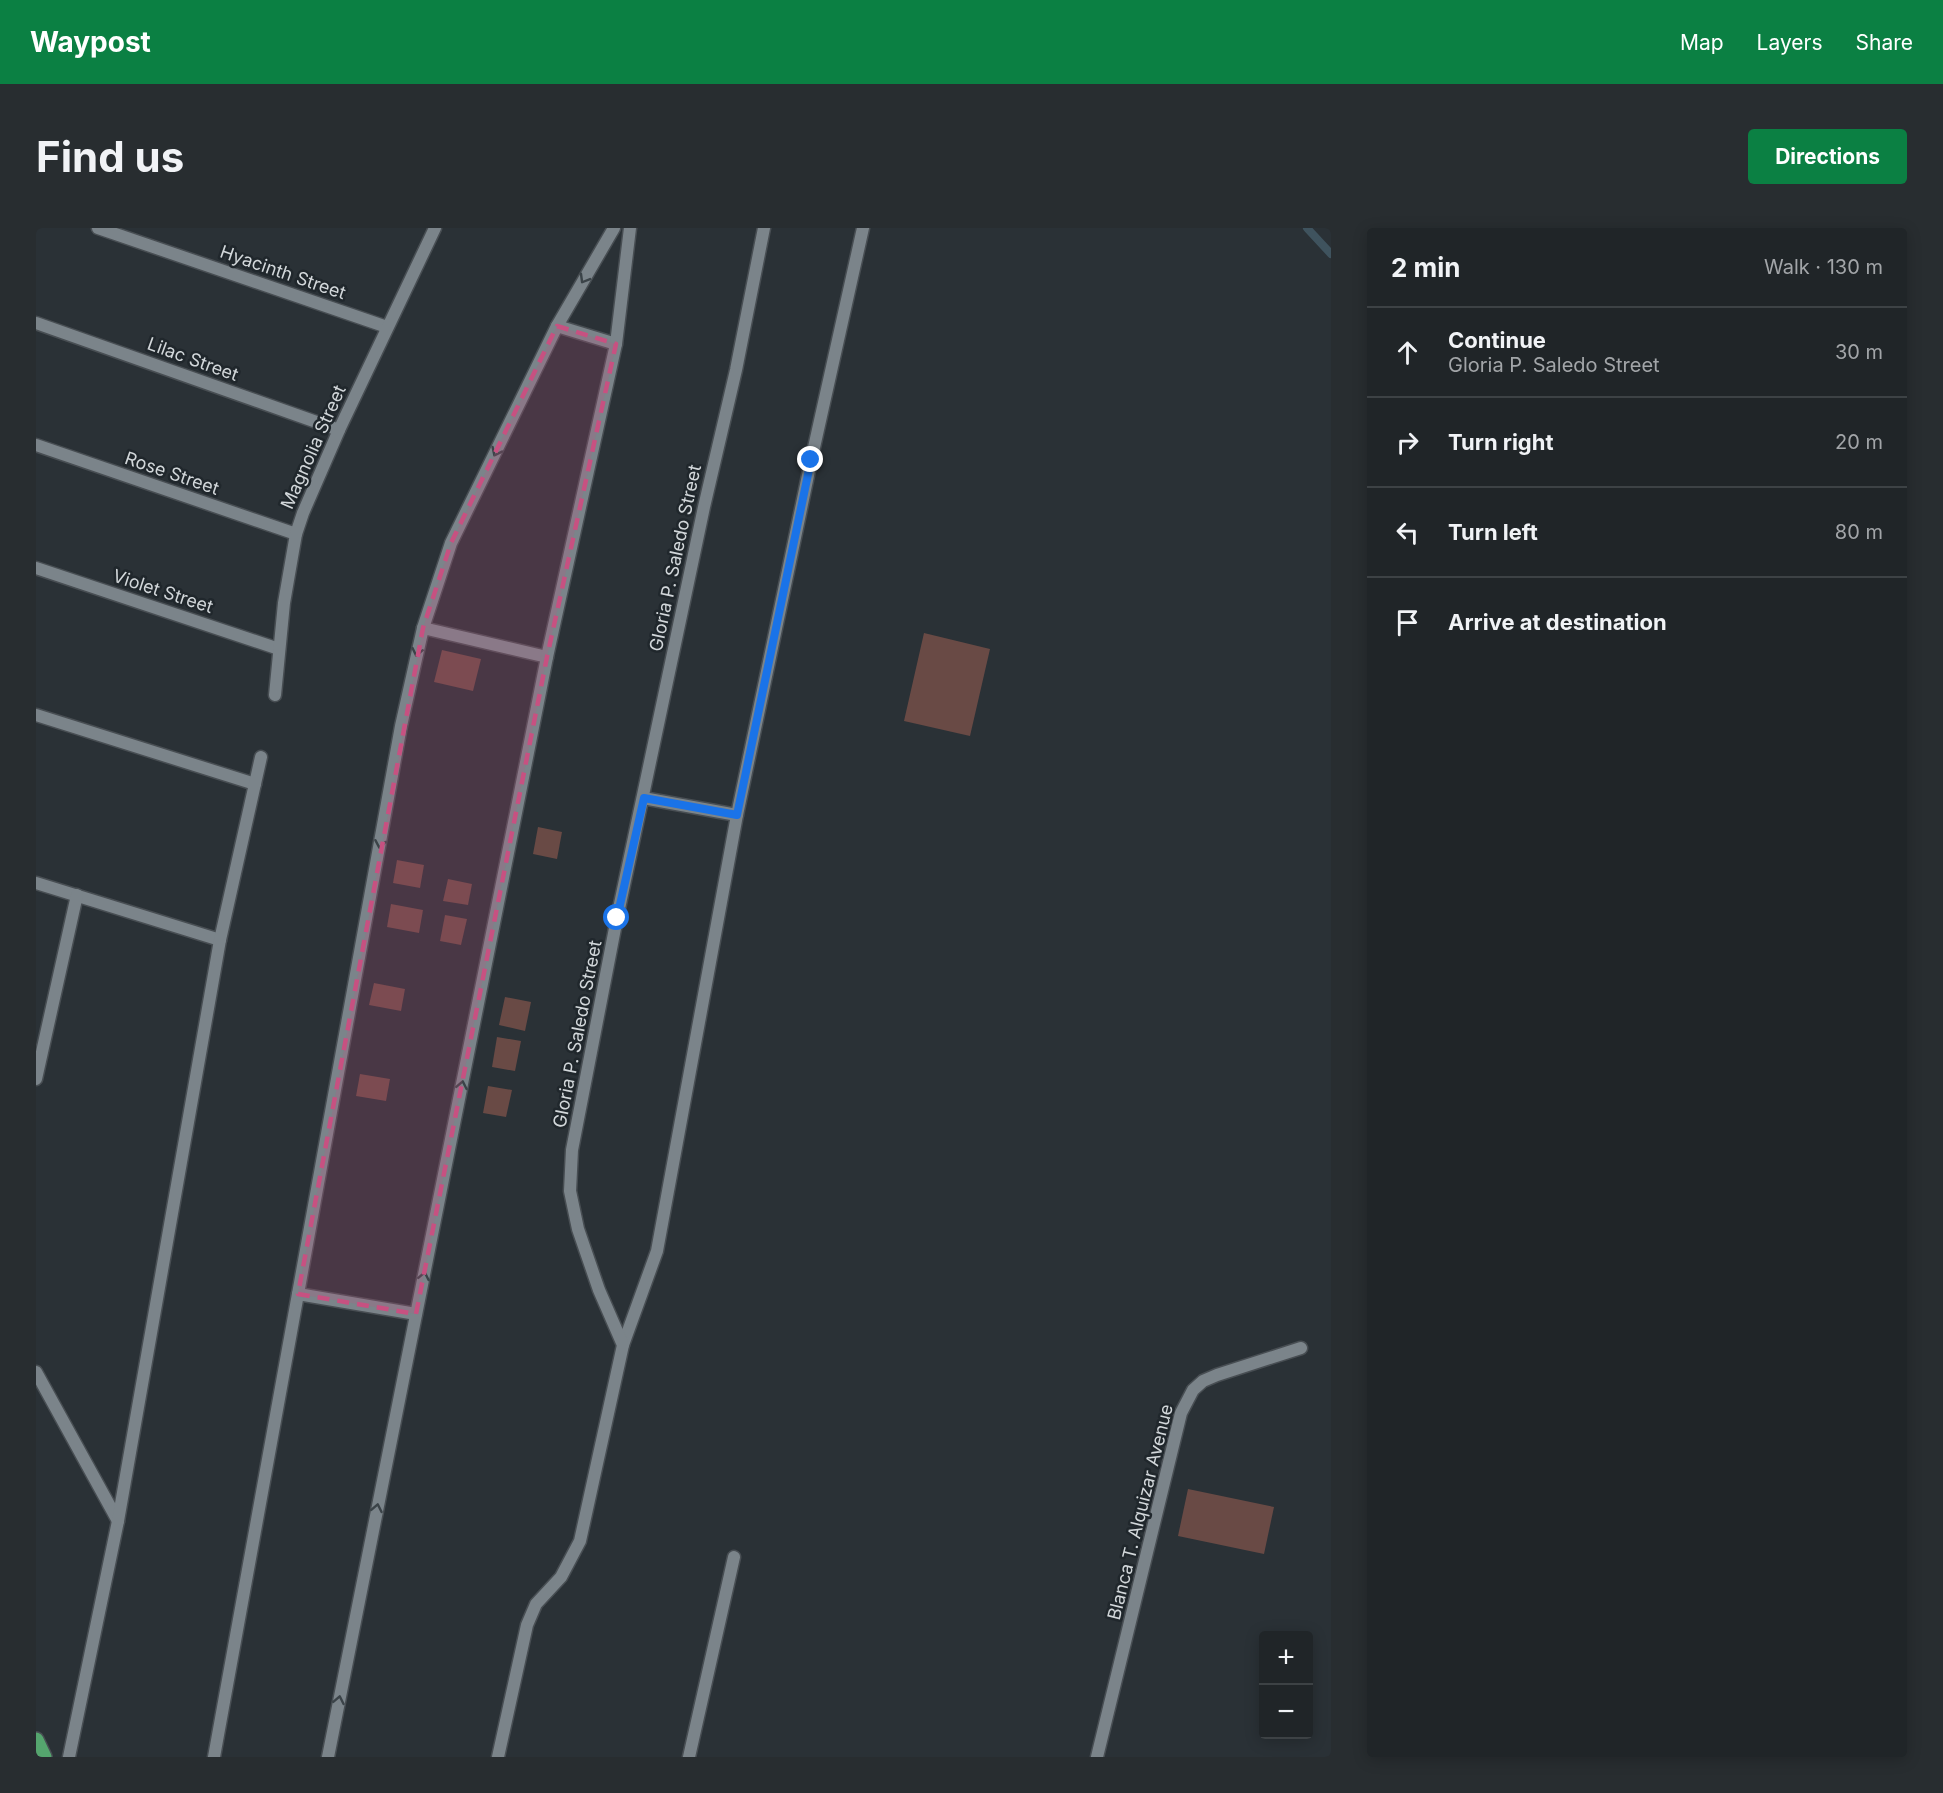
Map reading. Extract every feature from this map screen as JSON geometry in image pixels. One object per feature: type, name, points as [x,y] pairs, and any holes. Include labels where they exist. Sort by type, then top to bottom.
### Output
[{"type":"main road","points":[[36,1740],[44,1757]]},
{"type":"street","name":"Hyacinth Street","points":[[98,228],[387,327]]},
{"type":"street","name":"Magnolia Street","points":[[275,694],[284,603],[296,534],[339,430],[435,228]]},
{"type":"street","points":[[214,1757],[401,726],[423,628],[452,543],[557,326],[614,228]]},
{"type":"street","points":[[328,1757],[547,657],[616,344],[630,228]]},
{"type":"street","name":"Gloria P. Saledo Street","points":[[623,1345],[599,1290],[582,1239],[570,1191],[572,1150],[617,918],[704,507],[736,370],[764,228]]},
{"type":"street","points":[[498,1757],[527,1625],[536,1604],[561,1577],[580,1541],[623,1345],[657,1251],[737,815],[811,460],[863,228]]},
{"type":"street","name":"Lilac Street","points":[[36,322],[339,430]]},
{"type":"street","points":[[557,326],[616,344]]},
{"type":"street","name":"Rose Street","points":[[36,445],[296,534]]},
{"type":"street","name":"Violet Street","points":[[36,568],[279,649]]},
{"type":"street","points":[[423,628],[547,657]]},
{"type":"street","points":[[36,716],[255,784]]},
{"type":"street","points":[[69,1757],[118,1521],[220,940],[261,757]]},
{"type":"street","points":[[644,798],[737,815]]},
{"type":"street","points":[[36,882],[220,940]]},
{"type":"street","points":[[36,1079],[76,895]]},
{"type":"street","points":[[298,1294],[416,1314]]},
{"type":"street","name":"Blanca T. Alquizar Avenue","points":[[1097,1757],[1181,1413],[1187,1399],[1203,1381],[1300,1348]]},
{"type":"street","points":[[36,1372],[118,1521]]},
{"type":"street","points":[[689,1757],[735,1557]]},
{"type":"highlighted area","points":[[557,326],[616,344],[547,657],[416,1314],[298,1294],[423,628],[451,543]]},
{"type":"building","points":[[924,633],[990,649],[970,736],[904,721]]},
{"type":"building","points":[[442,650],[481,659],[473,691],[434,682]]},
{"type":"building","points":[[538,827],[562,832],[557,859],[533,854]]},
{"type":"building","points":[[397,860],[424,865],[420,888],[393,883]]},
{"type":"building","points":[[448,879],[472,884],[468,905],[443,901]]},
{"type":"building","points":[[391,904],[423,910],[419,933],[387,927]]},
{"type":"building","points":[[445,915],[467,919],[461,945],[440,941]]},
{"type":"building","points":[[374,983],[405,989],[401,1011],[369,1005]]},
{"type":"building","points":[[505,997],[531,1002],[525,1031],[499,1025]]},
{"type":"building","points":[[497,1037],[521,1041],[515,1071],[492,1067]]},
{"type":"building","points":[[360,1074],[390,1079],[386,1101],[356,1096]]},
{"type":"building","points":[[488,1086],[512,1090],[506,1117],[483,1113]]},
{"type":"building","points":[[1188,1489],[1274,1507],[1264,1554],[1178,1536]]},
{"type":"waterway","points":[[1307,228],[1331,254]]},
{"type":"route","points":[[617,918],[644,798],[737,815],[811,460]]}]
